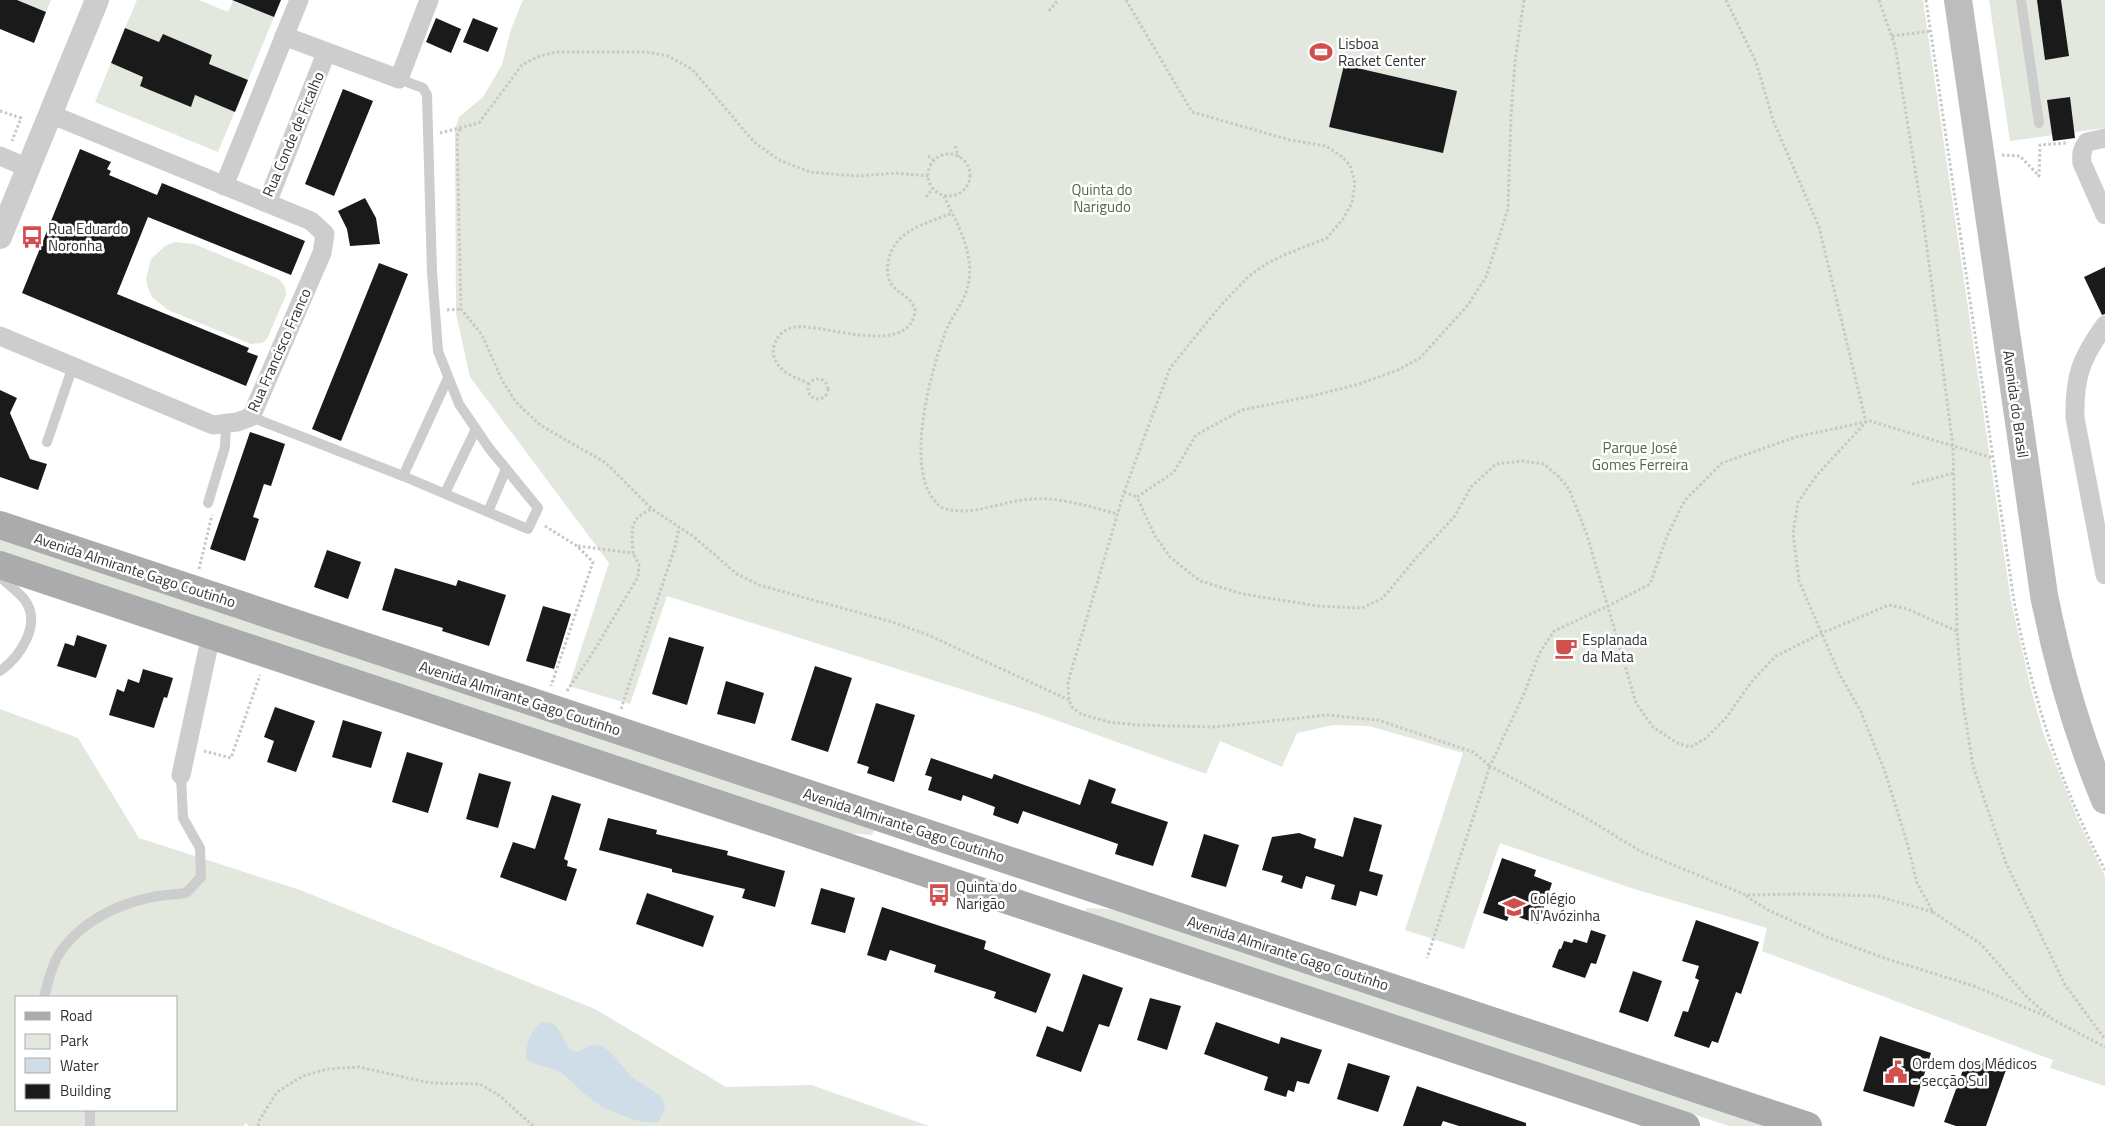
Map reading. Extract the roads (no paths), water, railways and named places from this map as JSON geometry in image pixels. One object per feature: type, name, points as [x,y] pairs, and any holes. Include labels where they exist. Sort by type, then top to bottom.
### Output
[{"type":"main road","name":"Avenida do Brasil","points":[[1958,0],[2044,595],[2052,638],[2075,722],[2105,800]]},
{"type":"main road","name":"Avenida Almirante Gago Coutinho","points":[[0,525],[1808,1126]]},
{"type":"main road","points":[[0,565],[1686,1126]]},
{"type":"main road","points":[[955,883],[966,846]]},
{"type":"main road","points":[[995,896],[1006,860]]},
{"type":"street","points":[[0,237],[97,0]]},
{"type":"street","points":[[224,186],[299,0]]},
{"type":"street","points":[[284,36],[399,79],[429,0]]},
{"type":"street","name":"Rua Conde de Ficalho","points":[[50,114],[267,203],[326,53]]},
{"type":"street","points":[[2096,140],[2082,148],[2082,163],[2105,215]]},
{"type":"street","points":[[2,157],[28,168]]},
{"type":"street","name":"Rua Francisco Franco","points":[[0,336],[213,425],[238,422],[251,417],[322,253],[325,234],[311,221],[267,203]]},
{"type":"street","points":[[2105,326],[2094,340],[2078,372],[2074,394],[2075,418],[2105,575]]},
{"type":"street","points":[[183,766],[211,635]]},
{"type":"lane","points":[[2021,0],[2039,124]]},
{"type":"lane","points":[[251,417],[403,476],[528,529],[538,508],[506,469],[459,404],[438,351],[433,291],[427,96],[423,88],[399,79]]},
{"type":"lane","points":[[47,442],[73,366]]},
{"type":"lane","points":[[403,476],[448,378]]},
{"type":"lane","points":[[208,503],[225,447],[226,423]]},
{"type":"lane","points":[[445,493],[476,429]]},
{"type":"lane","points":[[488,512],[506,469]]},
{"type":"lane","points":[[0,577],[24,599],[30,615],[30,627],[24,646],[14,660],[0,671]]},
{"type":"lane","points":[[44,996],[49,978],[61,951],[85,925],[122,905],[145,898],[186,893],[200,877],[200,848],[183,818],[183,766]]},
{"type":"lane","points":[[90,1111],[90,1126]]},
{"type":"water","points":[[543,1022],[550,1022],[557,1027],[570,1050],[579,1052],[589,1046],[602,1046],[610,1052],[633,1078],[661,1096],[665,1105],[663,1114],[658,1122],[651,1123],[631,1119],[611,1111],[593,1101],[562,1073],[526,1059],[529,1038],[534,1029]]},
{"type":"place","name":"Lisboa Racket Center","points":[[1321,52]]},
{"type":"place","name":"Rua Eduardo Noronha","points":[[32,237]]},
{"type":"place","name":"Esplanada da Mata","points":[[1566,648]]},
{"type":"place","name":"Quinta do Narigão","points":[[939,895]]},
{"type":"place","name":"Colégio N'Avózinha","points":[[1514,907]]},
{"type":"place","name":"Ordem dos Médicos - secção Sul","points":[[1896,1072]]},
{"type":"park label","name":"Quinta do Narigudo","points":[[1102,198]]},
{"type":"park label","name":"Parque José Gomes Ferreira","points":[[1640,456]]}]
